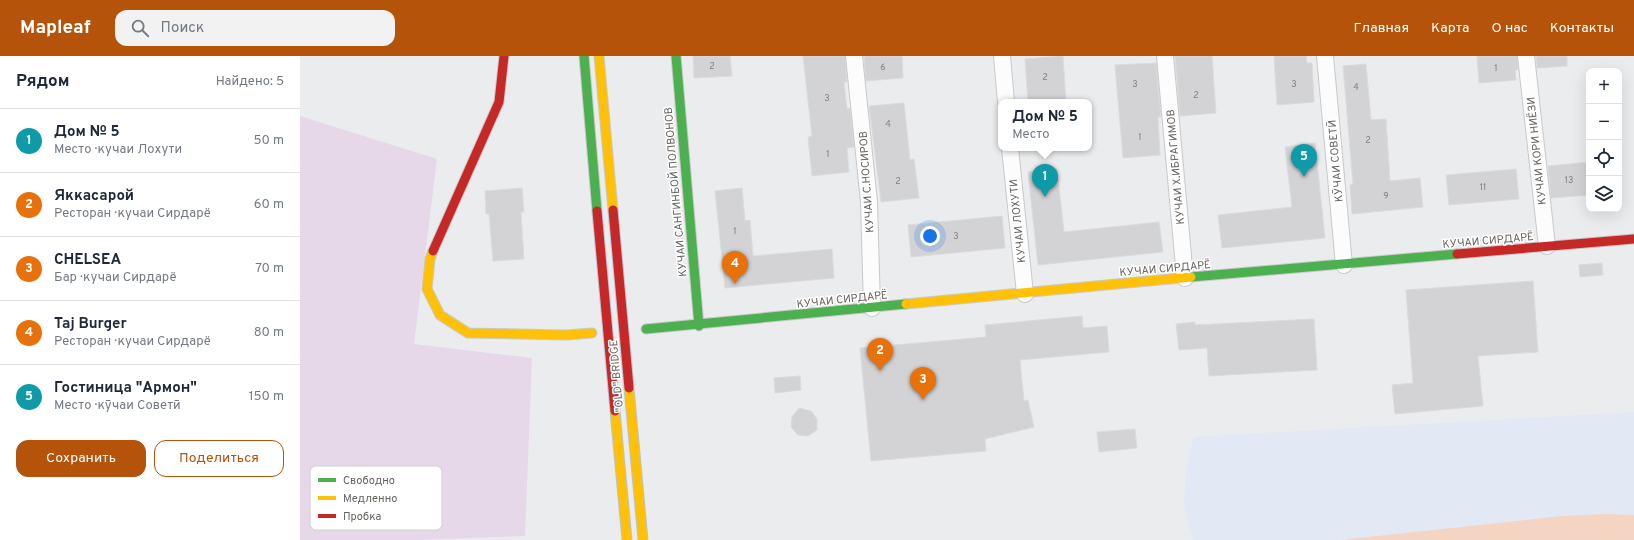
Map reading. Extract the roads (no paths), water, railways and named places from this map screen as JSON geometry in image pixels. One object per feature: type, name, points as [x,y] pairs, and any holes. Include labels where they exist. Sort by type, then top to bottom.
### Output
[{"type":"main road","points":[[504,56],[499,102],[430,259],[426,289],[440,315],[468,333],[566,335],[592,333]]},
{"type":"main road","name":"\"OLD\" BRIDGE","points":[[584,56],[627,540]]},
{"type":"main road","name":"\"OLD\" BRIDGE","points":[[599,56],[643,540]]},
{"type":"main road","name":"КУЧАИ САНГИНБОЙ ПОЛВОНОВ","points":[[676,56],[699,326]]},
{"type":"main road","name":"КУЧАИ СИРДАРЁ","points":[[646,330],[1185,278],[1634,239]]},
{"type":"street","name":"КУЧАИ С.НОСИРОВ","points":[[854,56],[869,202],[872,308]]},
{"type":"street","points":[[1002,56],[1006,99]]},
{"type":"street","name":"КУЧАИ Х.ИБРАГИМОВ","points":[[1165,56],[1185,278]]},
{"type":"street","name":"КӮЧАИ СОВЕТӢ","points":[[1325,56],[1344,265]]},
{"type":"street","name":"КУЧАИ КОРИ НИЁЗИ","points":[[1526,56],[1547,246]]},
{"type":"street","name":"КУЧАИ ЛОХУТИ","points":[[1010,151],[1025,294]]},
{"type":"place","name":"Гостиница \"Армон\"","points":[[1304,177]]},
{"type":"place","name":"Дом № 5","points":[[1045,197]]},
{"type":"place","name":"Taj Burger","points":[[735,284]]},
{"type":"place","name":"Яккасарой","points":[[880,371]]},
{"type":"place","name":"CHELSEA","points":[[923,400]]}]
